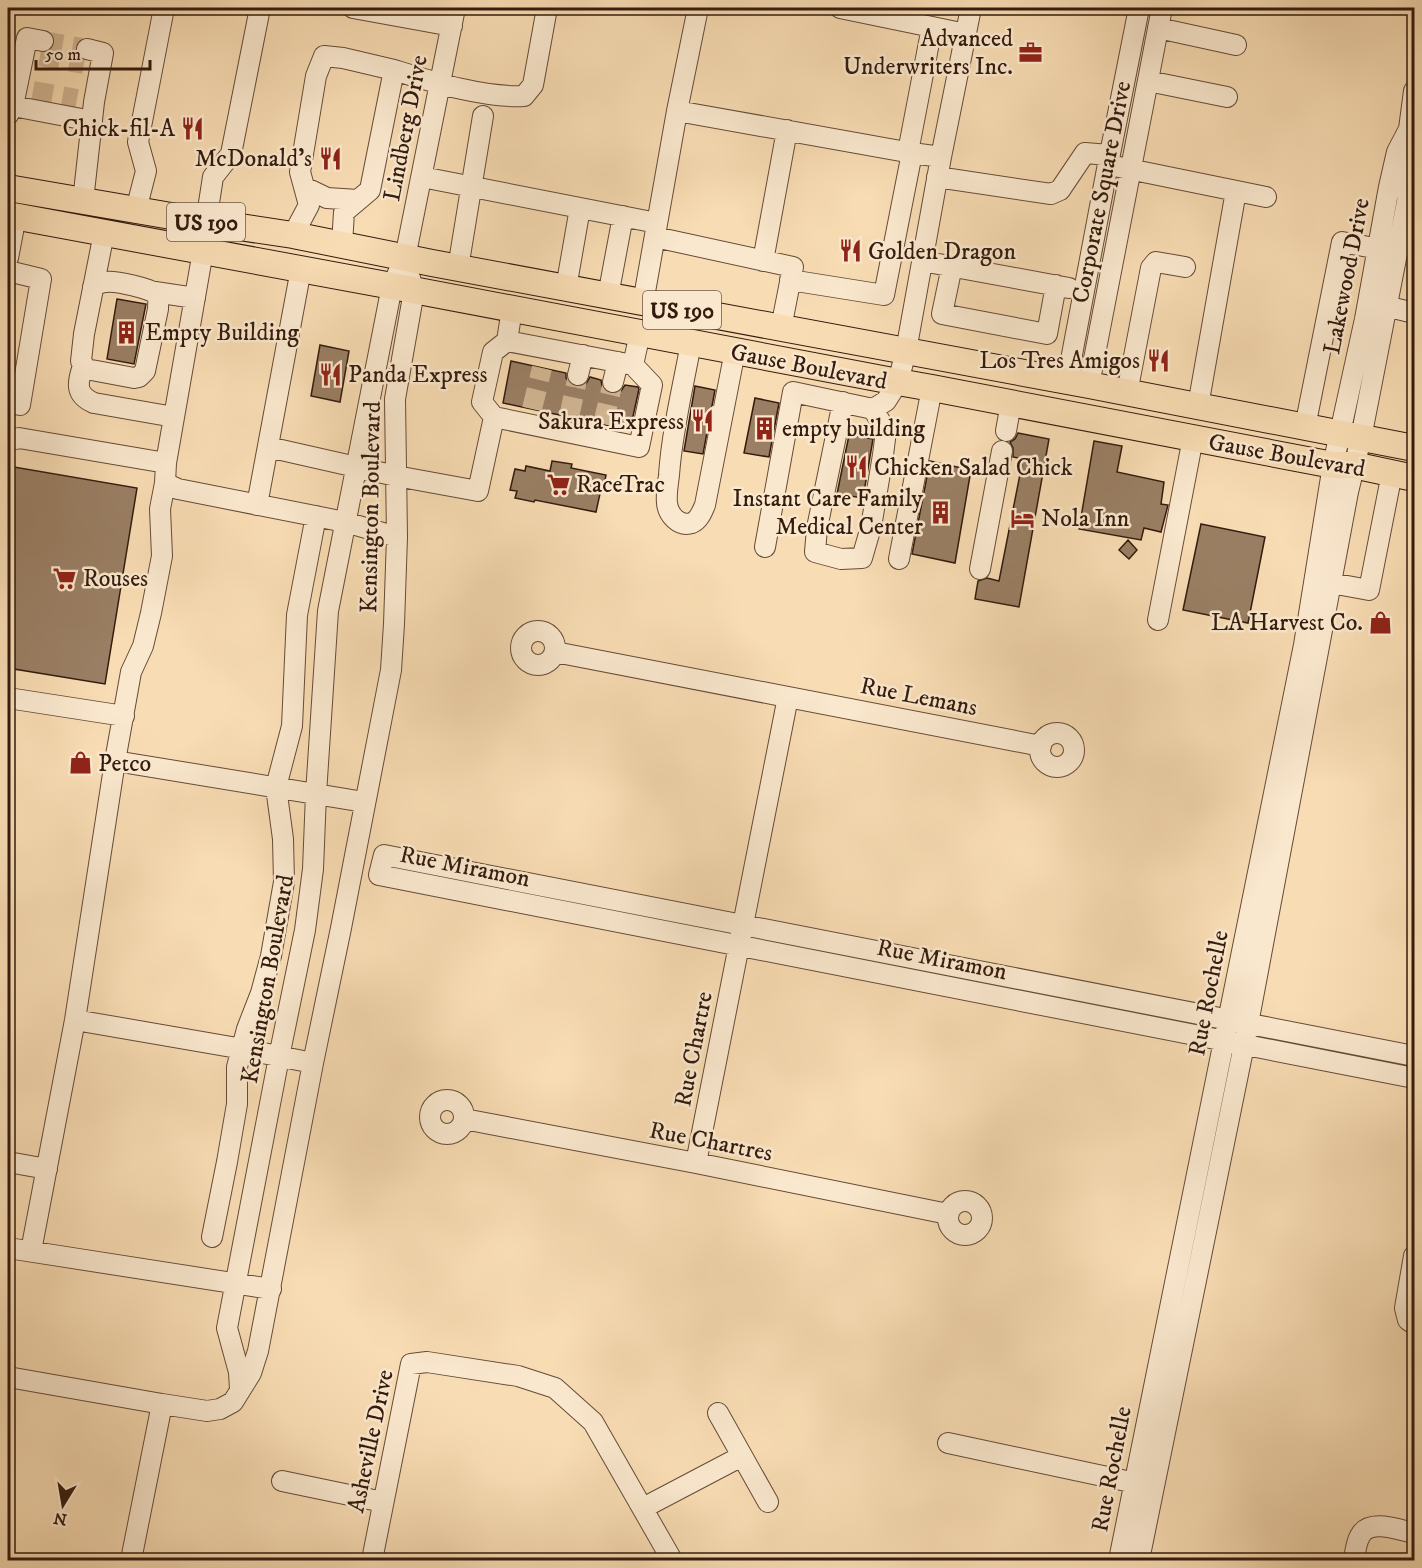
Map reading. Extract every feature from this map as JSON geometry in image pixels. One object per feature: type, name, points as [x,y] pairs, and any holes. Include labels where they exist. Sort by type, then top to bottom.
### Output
[{"type":"main road","name":"Gause Boulevard","points":[[20,190],[342,244],[405,258],[1414,448]]},
{"type":"main road","name":"Gause Boulevard","points":[[17,216],[1193,438],[1403,475]]},
{"type":"street","points":[[136,210],[146,171],[138,142],[164,8]]},
{"type":"street","points":[[206,222],[213,177],[231,154],[260,8]]},
{"type":"street","points":[[353,8],[453,17]]},
{"type":"street","points":[[293,235],[309,205],[300,172],[316,76],[324,56],[394,70],[441,85],[508,97],[524,96],[532,85],[547,8]]},
{"type":"street","points":[[643,303],[698,8]]},
{"type":"street","points":[[840,8],[966,34]]},
{"type":"street","points":[[793,392],[873,409],[886,401],[898,382],[906,351],[939,167],[971,8]]},
{"type":"street","name":"Corporate Square Drive","points":[[1078,383],[1085,291],[1108,160],[1139,8]]},
{"type":"street","name":"Corporate Square Drive","points":[[1078,383],[1107,294],[1162,8]]},
{"type":"street","name":"Lindberg Drive","points":[[405,258],[453,17]]},
{"type":"street","points":[[790,280],[884,296],[932,27]]},
{"type":"street","points":[[1158,28],[1236,45]]},
{"type":"street","points":[[35,50],[18,100],[88,107]]},
{"type":"street","points":[[83,201],[90,60]]},
{"type":"street","points":[[342,244],[344,212],[370,190],[394,70]]},
{"type":"street","points":[[1148,81],[1227,97]]},
{"type":"street","name":"Lakewood Drive","points":[[1351,436],[1377,304],[1397,252],[1407,202],[1413,157],[1409,129],[1414,91]]},
{"type":"street","points":[[677,111],[910,152],[939,167],[1051,194],[1060,190],[1085,153],[1131,170],[1266,197]]},
{"type":"street","points":[[458,268],[483,116]]},
{"type":"street","name":"Lakewood Drive","points":[[1377,304],[1377,249],[1397,152],[1409,129]]},
{"type":"street","points":[[763,261],[787,130]]},
{"type":"street","points":[[422,177],[622,216],[656,230],[763,261],[793,267],[781,328]]},
{"type":"street","points":[[304,187],[327,198],[358,200]]},
{"type":"street","name":"Gause Boulevard","points":[[17,216],[20,190]]},
{"type":"street","points":[[1198,406],[1236,191]]},
{"type":"street","points":[[566,288],[580,208]]},
{"type":"street","points":[[8,258],[17,216]]},
{"type":"street","points":[[608,296],[622,216]]},
{"type":"street","points":[[104,233],[81,354],[81,362],[86,369],[134,378],[142,375],[146,367],[158,309],[158,301],[154,292]]},
{"type":"street","points":[[1305,427],[1342,242],[1397,252]]},
{"type":"street","points":[[31,1251],[75,1020],[131,672],[143,646],[162,556],[160,509],[166,463],[203,251]]},
{"type":"street","name":"Kensington Boulevard","points":[[8,1377],[207,1410],[220,1409],[233,1402],[251,1373],[271,1289],[390,670],[397,537],[396,399],[405,258]]},
{"type":"street","points":[[922,261],[1107,294]]},
{"type":"street","points":[[1127,393],[1151,268],[1156,262],[1185,267]]},
{"type":"street","points":[[952,266],[942,315],[1047,334],[1056,285]]},
{"type":"street","points":[[257,505],[301,269]]},
{"type":"street","points":[[8,272],[41,279],[20,405],[8,403]]},
{"type":"street","points":[[93,287],[100,283],[111,282],[195,298]]},
{"type":"street","name":"Kensington Boulevard","points":[[240,1390],[239,1372],[227,1328],[305,930],[313,869],[328,611],[356,467],[403,289]]},
{"type":"street","points":[[1377,304],[1414,313]]},
{"type":"street","points":[[494,417],[482,402],[493,352],[507,341],[512,309]]},
{"type":"street","points":[[613,382],[626,364],[640,333]]},
{"type":"street","points":[[494,417],[531,417],[601,431],[639,447],[652,384],[626,364],[583,355],[544,358],[507,341]]},
{"type":"street","points":[[691,343],[671,446],[667,503],[669,513],[676,521],[685,524],[693,523],[701,516],[705,505],[735,351]]},
{"type":"street","points":[[578,375],[583,355]]},
{"type":"street","points":[[765,547],[799,363]]},
{"type":"street","points":[[83,366],[78,384],[79,391],[88,401],[174,417]]},
{"type":"street","points":[[899,559],[932,388]]},
{"type":"street","points":[[843,402],[817,528],[815,552],[841,559],[862,558],[871,527],[886,431],[873,409]]},
{"type":"street","points":[[1006,430],[1011,403]]},
{"type":"street","points":[[268,447],[396,476],[478,491],[494,417]]},
{"type":"street","name":"Rue Rochelle","points":[[1296,725],[1304,645],[1351,436]]},
{"type":"street","points":[[8,441],[19,438],[166,463]]},
{"type":"street","points":[[1158,620],[1193,438]]},
{"type":"street","points":[[980,569],[1002,451]]},
{"type":"street","name":"Rue Rochelle","points":[[1139,1560],[1182,1344],[1234,1043],[1296,725],[1331,583],[1343,465]]},
{"type":"street","points":[[1331,583],[1369,590],[1403,475]]},
{"type":"street","points":[[165,483],[178,489],[345,522],[397,537]]},
{"type":"street","points":[[212,1237],[236,1113],[237,1067],[271,956],[284,882],[283,839],[276,788],[292,726],[297,615],[316,516]]},
{"type":"street","name":"Rue Lemans","points":[[555,652],[1041,746]]},
{"type":"street","points":[[739,945],[788,697]]},
{"type":"street","points":[[8,698],[124,716]]},
{"type":"street","points":[[115,761],[364,802]]},
{"type":"street","name":"Rue Miramon","points":[[1414,1056],[384,855],[379,875],[1414,1078]]},
{"type":"street","name":"Rue Chartre","points":[[696,1163],[739,945]]},
{"type":"street","points":[[75,1020],[313,1063]]},
{"type":"street","name":"Rue Rochelle","points":[[1119,1560],[1163,1340],[1234,1043]]},
{"type":"street","name":"Rue Chartres","points":[[464,1119],[948,1214]]},
{"type":"street","points":[[8,1162],[47,1168]]},
{"type":"street","points":[[8,1248],[271,1289]]},
{"type":"street","points":[[1414,1256],[1405,1308],[1408,1320],[1414,1324]]},
{"type":"street","points":[[1163,1340],[1182,1344]]},
{"type":"street","name":"Asheville Drive","points":[[372,1560],[411,1364],[427,1362],[518,1376],[555,1388],[593,1422],[672,1560]]},
{"type":"street","points":[[131,1560],[162,1404]]},
{"type":"street","points":[[718,1413],[768,1502]]},
{"type":"street","points":[[948,1443],[1153,1487]]},
{"type":"street","points":[[643,1508],[742,1456]]},
{"type":"street","points":[[282,1481],[384,1502]]},
{"type":"street","points":[[1354,1560],[1360,1536],[1367,1528],[1376,1526],[1414,1533]]},
{"type":"building","name":"Empty Building","points":[[117,299],[146,304],[134,364],[107,359]]},
{"type":"building","name":"Panda Express","points":[[320,345],[349,351],[340,402],[311,396]]},
{"type":"building","name":"RaceTrac","points":[[511,361],[566,373],[569,383],[576,387],[586,384],[590,377],[601,380],[604,390],[611,394],[621,391],[625,385],[638,387],[630,430],[503,403]]},
{"type":"building","name":"Sakura Express","points":[[695,386],[715,390],[703,454],[684,451]]},
{"type":"building","name":"empty building","points":[[755,398],[779,403],[769,457],[744,453]]},
{"type":"building","name":"Nola Inn","points":[[1018,433],[1049,439],[1019,607],[975,599],[978,581],[987,578],[999,581],[1023,459],[1013,457],[1010,442]]},
{"type":"building","name":"Chicken Salad Chick","points":[[849,435],[873,439],[863,498],[837,494]]},
{"type":"building","points":[[1094,441],[1122,446],[1117,472],[1164,482],[1161,504],[1168,505],[1161,532],[1144,528],[1141,540],[1079,529]]},
{"type":"building","name":"RaceTrac","points":[[552,461],[572,464],[571,468],[606,475],[596,512],[515,498],[517,491],[510,490],[515,469],[525,471],[526,466],[550,471]]},
{"type":"building","name":"Instant Care Family Medical Center","points":[[930,461],[971,470],[955,563],[912,554]]},
{"type":"building","name":"Rouses","points":[[8,466],[137,488],[105,684],[8,668]]},
{"type":"building","points":[[1201,524],[1265,537],[1248,623],[1183,610]]},
{"type":"building","points":[[1128,540],[1137,550],[1129,559],[1119,550]]},
{"type":"tunnel","points":[[43,41],[87,49]]},
{"type":"tunnel","points":[[40,56],[84,64]]},
{"type":"tunnel","points":[[33,91],[77,99]]},
{"type":"tunnel","points":[[532,409],[542,368]]},
{"type":"tunnel","points":[[569,417],[578,375]]},
{"type":"tunnel","points":[[603,424],[613,382]]},
{"type":"place","name":"Advanced Underwriters Inc.","points":[[1031,52]]},
{"type":"place","name":"Chick-fil-A","points":[[193,128]]},
{"type":"place","name":"McDonald's","points":[[330,158]]},
{"type":"place","name":"Golden Dragon","points":[[850,251]]},
{"type":"place","name":"Empty Building","points":[[127,332]]},
{"type":"place","name":"Los Tres Amigos","points":[[1158,360]]},
{"type":"place","name":"Panda Express","points":[[330,374]]},
{"type":"place","name":"Sakura Express","points":[[702,421]]},
{"type":"place","name":"empty building","points":[[764,428]]},
{"type":"place","name":"Chicken Salad Chick","points":[[856,467]]},
{"type":"place","name":"RaceTrac","points":[[558,484]]},
{"type":"place","name":"Instant Care Family Medical Center","points":[[941,512]]},
{"type":"place","name":"Nola Inn","points":[[1023,518]]},
{"type":"place","name":"Rouses","points":[[65,578]]},
{"type":"place","name":"LA Harvest Co.","points":[[1381,622]]},
{"type":"place","name":"Petco","points":[[80,763]]}]
